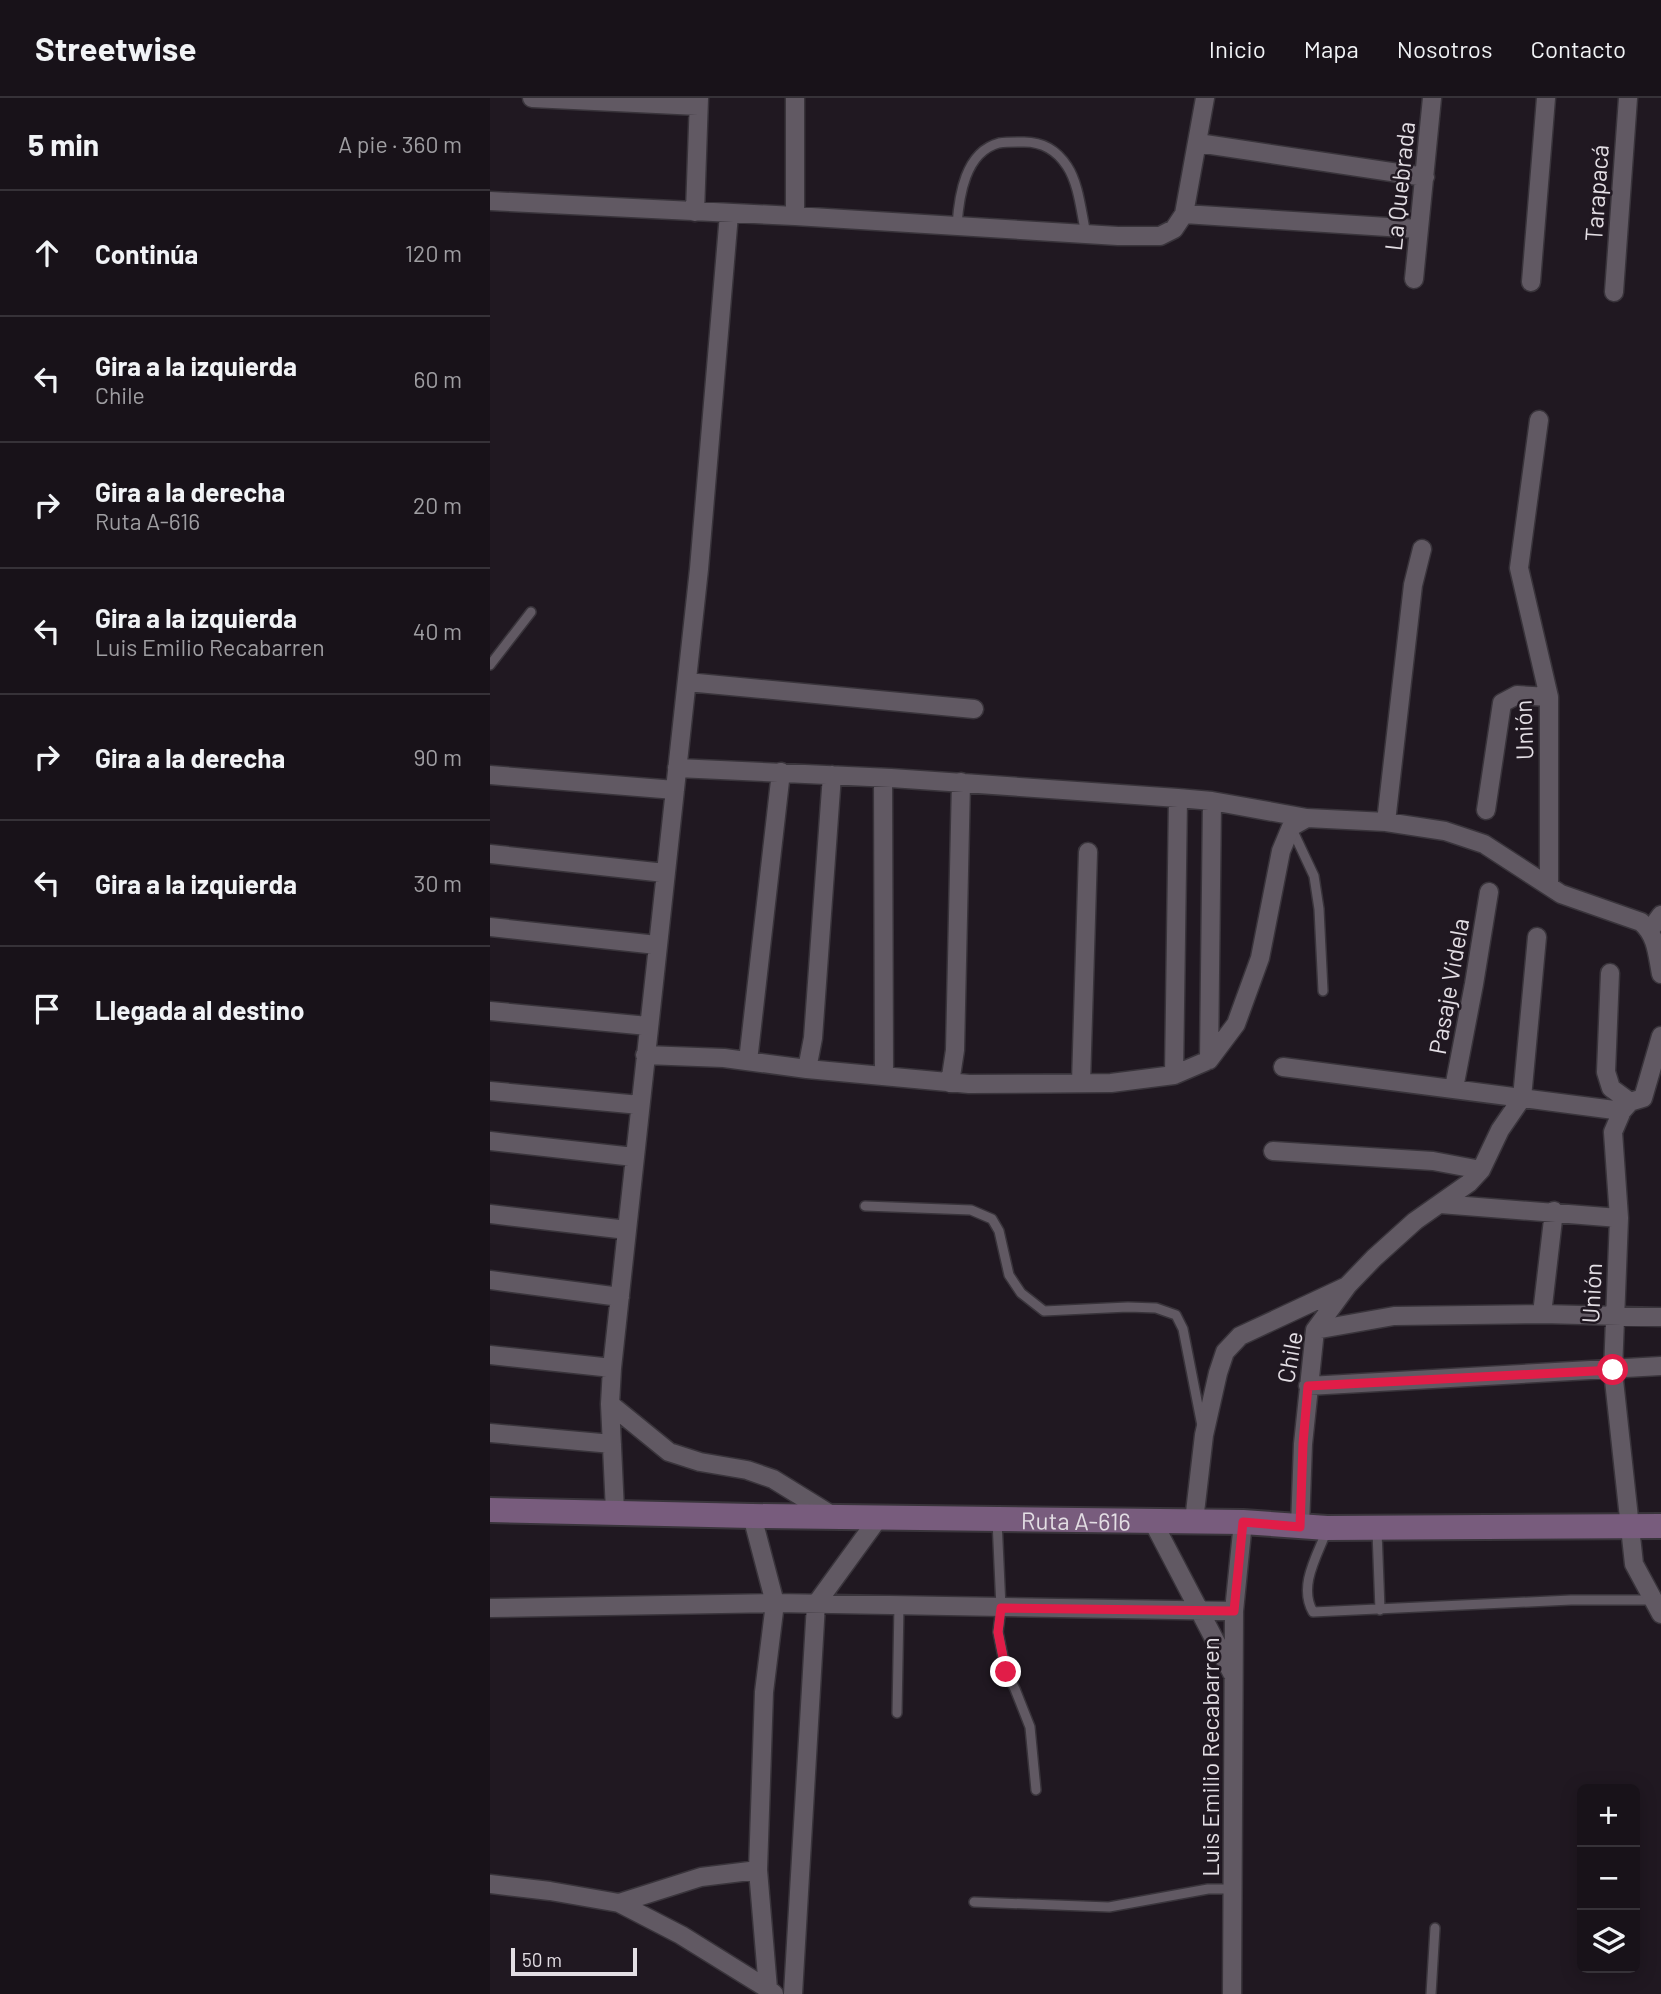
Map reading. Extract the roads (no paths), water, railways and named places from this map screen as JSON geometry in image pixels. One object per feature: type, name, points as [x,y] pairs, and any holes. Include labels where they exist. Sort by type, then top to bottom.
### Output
[{"type":"main road","name":"Ruta A-616","points":[[490,1510],[1152,1520],[1243,1522],[1328,1528],[1661,1526]]},
{"type":"street","points":[[532,98],[698,102],[695,212]]},
{"type":"street","points":[[795,98],[795,216]]},
{"type":"street","points":[[490,201],[1160,236],[1174,229],[1184,214],[1205,98]]},
{"type":"street","name":"La Quebrada","points":[[1414,279],[1432,98]]},
{"type":"street","points":[[1531,282],[1546,98]]},
{"type":"street","name":"Tarapacá","points":[[1614,292],[1628,98]]},
{"type":"street","points":[[1198,143],[1425,177]]},
{"type":"street","points":[[615,1511],[610,1404],[612,1368],[699,569],[729,214]]},
{"type":"street","points":[[1184,214],[1419,229]]},
{"type":"street","name":"Unión","points":[[1539,420],[1519,568],[1549,697],[1549,886]]},
{"type":"street","points":[[1386,822],[1413,585],[1422,550]]},
{"type":"street","points":[[687,682],[974,709]]},
{"type":"street","points":[[1486,810],[1502,703],[1517,695],[1549,697]]},
{"type":"street","points":[[677,768],[961,782],[1178,798],[1212,801],[1307,818],[1386,822],[1446,831],[1484,844],[1561,894],[1641,922],[1656,923],[1655,942],[1661,974]]},
{"type":"street","points":[[748,1061],[781,772]]},
{"type":"street","points":[[490,775],[675,790]]},
{"type":"street","points":[[807,1069],[813,1038],[832,775]]},
{"type":"street","points":[[883,778],[884,1074]]},
{"type":"street","points":[[950,1083],[955,1050],[961,782]]},
{"type":"street","points":[[1174,1075],[1178,798]]},
{"type":"street","points":[[1209,1060],[1212,801]]},
{"type":"street","points":[[645,1055],[748,1061],[950,1083],[1111,1083],[1174,1075],[1209,1060],[1236,1024],[1260,958],[1281,851],[1291,827],[1307,818]]},
{"type":"street","points":[[1081,1083],[1088,852]]},
{"type":"street","points":[[490,854],[665,873]]},
{"type":"street","name":"Pasaje Videla","points":[[1454,1088],[1489,892]]},
{"type":"street","points":[[490,928],[657,945]]},
{"type":"street","points":[[1273,1152],[1433,1161],[1475,1177],[1500,1130],[1522,1098],[1537,936]]},
{"type":"street","points":[[1610,973],[1606,1072],[1611,1088],[1639,1103]]},
{"type":"street","points":[[490,1011],[648,1026]]},
{"type":"street","name":"Unión","points":[[1658,1605],[1634,1564],[1613,1370],[1619,1218],[1613,1132],[1639,1103],[1661,1036]]},
{"type":"street","points":[[1283,1067],[1522,1098],[1639,1103]]},
{"type":"street","points":[[490,1091],[640,1105]]},
{"type":"street","points":[[490,1141],[634,1157]]},
{"type":"street","name":"Chile","points":[[1300,1527],[1303,1444],[1315,1331],[1348,1285],[1374,1258],[1415,1222],[1475,1177]]},
{"type":"street","points":[[1440,1204],[1619,1218]]},
{"type":"street","points":[[1542,1314],[1554,1211]]},
{"type":"street","points":[[490,1214],[627,1230]]},
{"type":"street","points":[[490,1280],[620,1297]]},
{"type":"street","points":[[1194,1521],[1204,1435],[1226,1352],[1240,1336],[1348,1285]]},
{"type":"street","points":[[1315,1331],[1394,1316],[1542,1314],[1661,1317]]},
{"type":"street","points":[[490,1355],[612,1368]]},
{"type":"street","points":[[1308,1386],[1661,1366]]},
{"type":"street","points":[[610,1404],[670,1452],[700,1462],[747,1470],[773,1479],[833,1516]]},
{"type":"street","points":[[490,1433],[612,1444]]},
{"type":"street","points":[[752,1516],[775,1604],[764,1692],[758,1870],[768,1992]]},
{"type":"street","points":[[793,1994],[816,1604],[880,1516]]},
{"type":"street","points":[[1152,1520],[1234,1676]]},
{"type":"street","name":"Luis Emilio Recabarren","points":[[1232,1994],[1234,1611],[1243,1522]]},
{"type":"street","points":[[490,1608],[816,1604],[1234,1611]]},
{"type":"street","points":[[619,1903],[701,1877],[758,1870]]},
{"type":"street","points":[[490,1884],[619,1903],[681,1935],[768,1992]]},
{"type":"lane","points":[[957,225],[958,197],[971,165],[983,151],[998,143],[1025,142],[1042,144],[1052,149],[1068,167],[1073,177],[1086,234]]},
{"type":"lane","points":[[490,665],[531,612]]},
{"type":"lane","points":[[1291,827],[1314,876],[1319,909],[1323,991]]},
{"type":"lane","points":[[865,1206],[971,1210],[992,1219],[999,1231],[1009,1275],[1021,1293],[1044,1311],[1128,1307],[1156,1308],[1176,1315],[1183,1329],[1204,1435]]},
{"type":"lane","points":[[997,1518],[1001,1608],[998,1632],[1006,1672],[1030,1727],[1036,1790]]},
{"type":"lane","points":[[1377,1527],[1380,1609]]},
{"type":"lane","points":[[1328,1528],[1306,1587],[1307,1602],[1313,1612],[1571,1600],[1658,1605]]},
{"type":"lane","points":[[897,1713],[899,1605]]},
{"type":"lane","points":[[975,1902],[1109,1907],[1208,1889],[1233,1889]]},
{"type":"lane","points":[[1431,1994],[1436,1928]]}]
